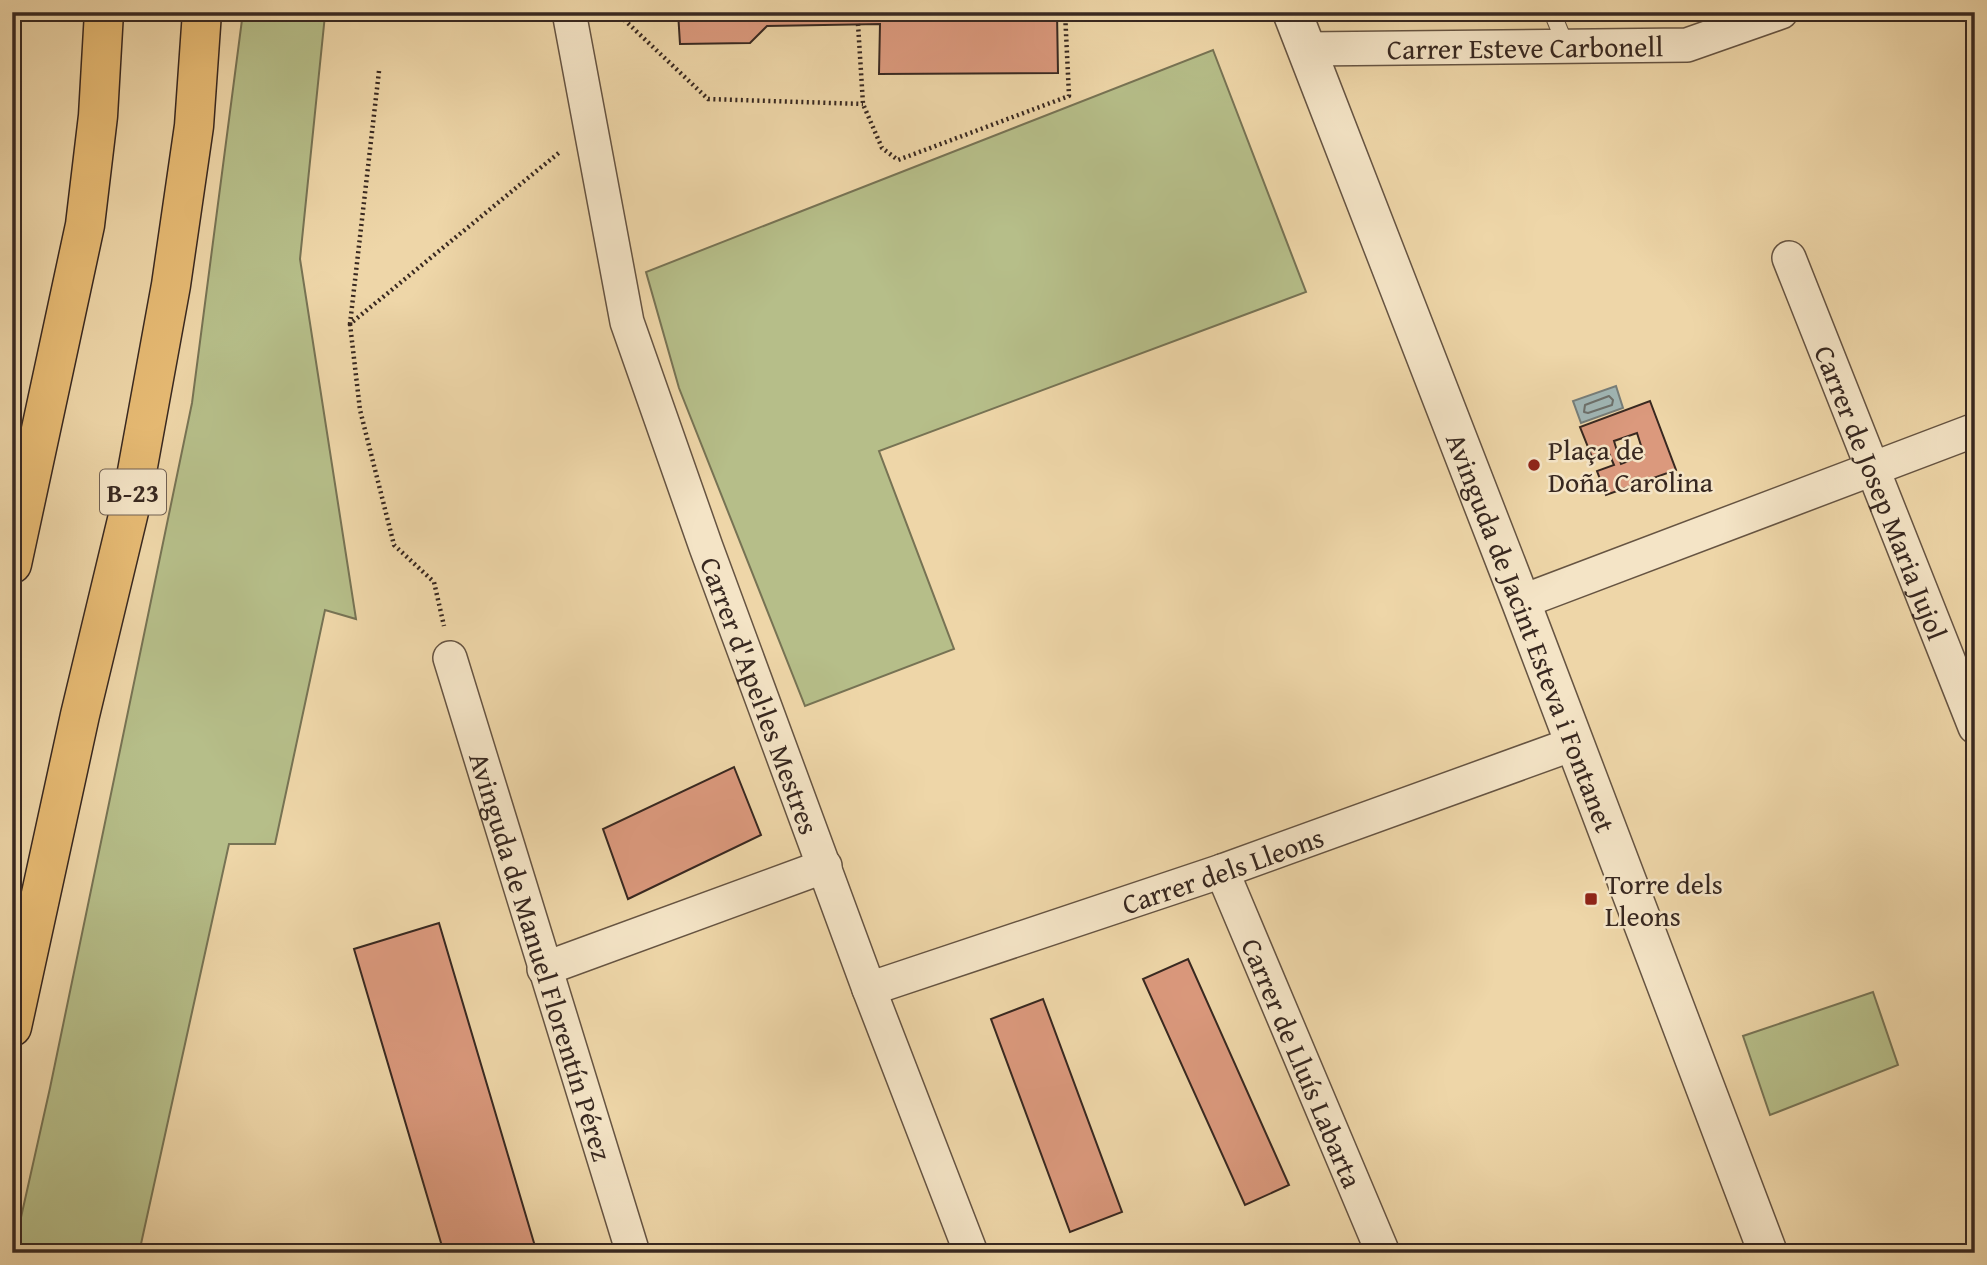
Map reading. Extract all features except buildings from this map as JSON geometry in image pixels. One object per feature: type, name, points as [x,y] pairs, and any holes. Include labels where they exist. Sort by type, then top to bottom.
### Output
[{"type":"highway","points":[[12,564],[85,225],[97,116],[104,12]]},
{"type":"highway","name":"B-23","points":[[12,1027],[77,729],[132,499],[171,285],[194,126],[202,12]]},
{"type":"street","name":"Carrer d'Apel·les Mestres","points":[[569,12],[627,322],[706,547],[869,989],[971,1253]]},
{"type":"street","name":"Avinguda de Jacint Esteva i Fontanet","points":[[1292,12],[1521,602],[1768,1253]]},
{"type":"street","name":"Carrer Esteve Carbonell","points":[[1306,49],[1687,45],[1781,12]]},
{"type":"street","name":"Carrer de Josep Maria Jujol","points":[[1789,258],[1975,727]]},
{"type":"street","points":[[1521,602],[1975,430]]},
{"type":"street","name":"Avinguda de Manuel Florentín Pérez","points":[[450,658],[633,1253]]},
{"type":"street","name":"Carrer dels Lleons","points":[[869,989],[1222,871],[1573,744]]},
{"type":"street","points":[[544,970],[825,866]]},
{"type":"street","name":"Carrer de Lluís Labarta","points":[[1222,871],[1383,1253]]},
{"type":"lane","points":[[1552,12],[1566,46]]},
{"type":"path","points":[[616,12],[708,99],[863,104]]},
{"type":"path","points":[[858,24],[863,104],[882,148],[898,160],[1069,96],[1065,12]]},
{"type":"path","points":[[379,71],[350,324],[360,410],[394,545],[434,582],[450,658]]},
{"type":"path","points":[[350,324],[591,126]]},
{"type":"green space","points":[[243,12],[325,15],[300,259],[356,619],[325,610],[275,844],[229,844],[139,1253],[13,1253],[50,1088],[192,403]]},
{"type":"green space","points":[[1213,50],[1306,292],[879,451],[954,649],[805,706],[679,388],[646,272]]},
{"type":"green space","points":[[1873,992],[1898,1065],[1770,1115],[1743,1036]]},
{"type":"water","points":[[1616,386],[1623,408],[1581,423],[1573,401]]},
{"type":"place","name":"Plaça de Doña Carolina","points":[[1534,465]]},
{"type":"place","name":"Torre dels Lleons","points":[[1591,899]]}]
